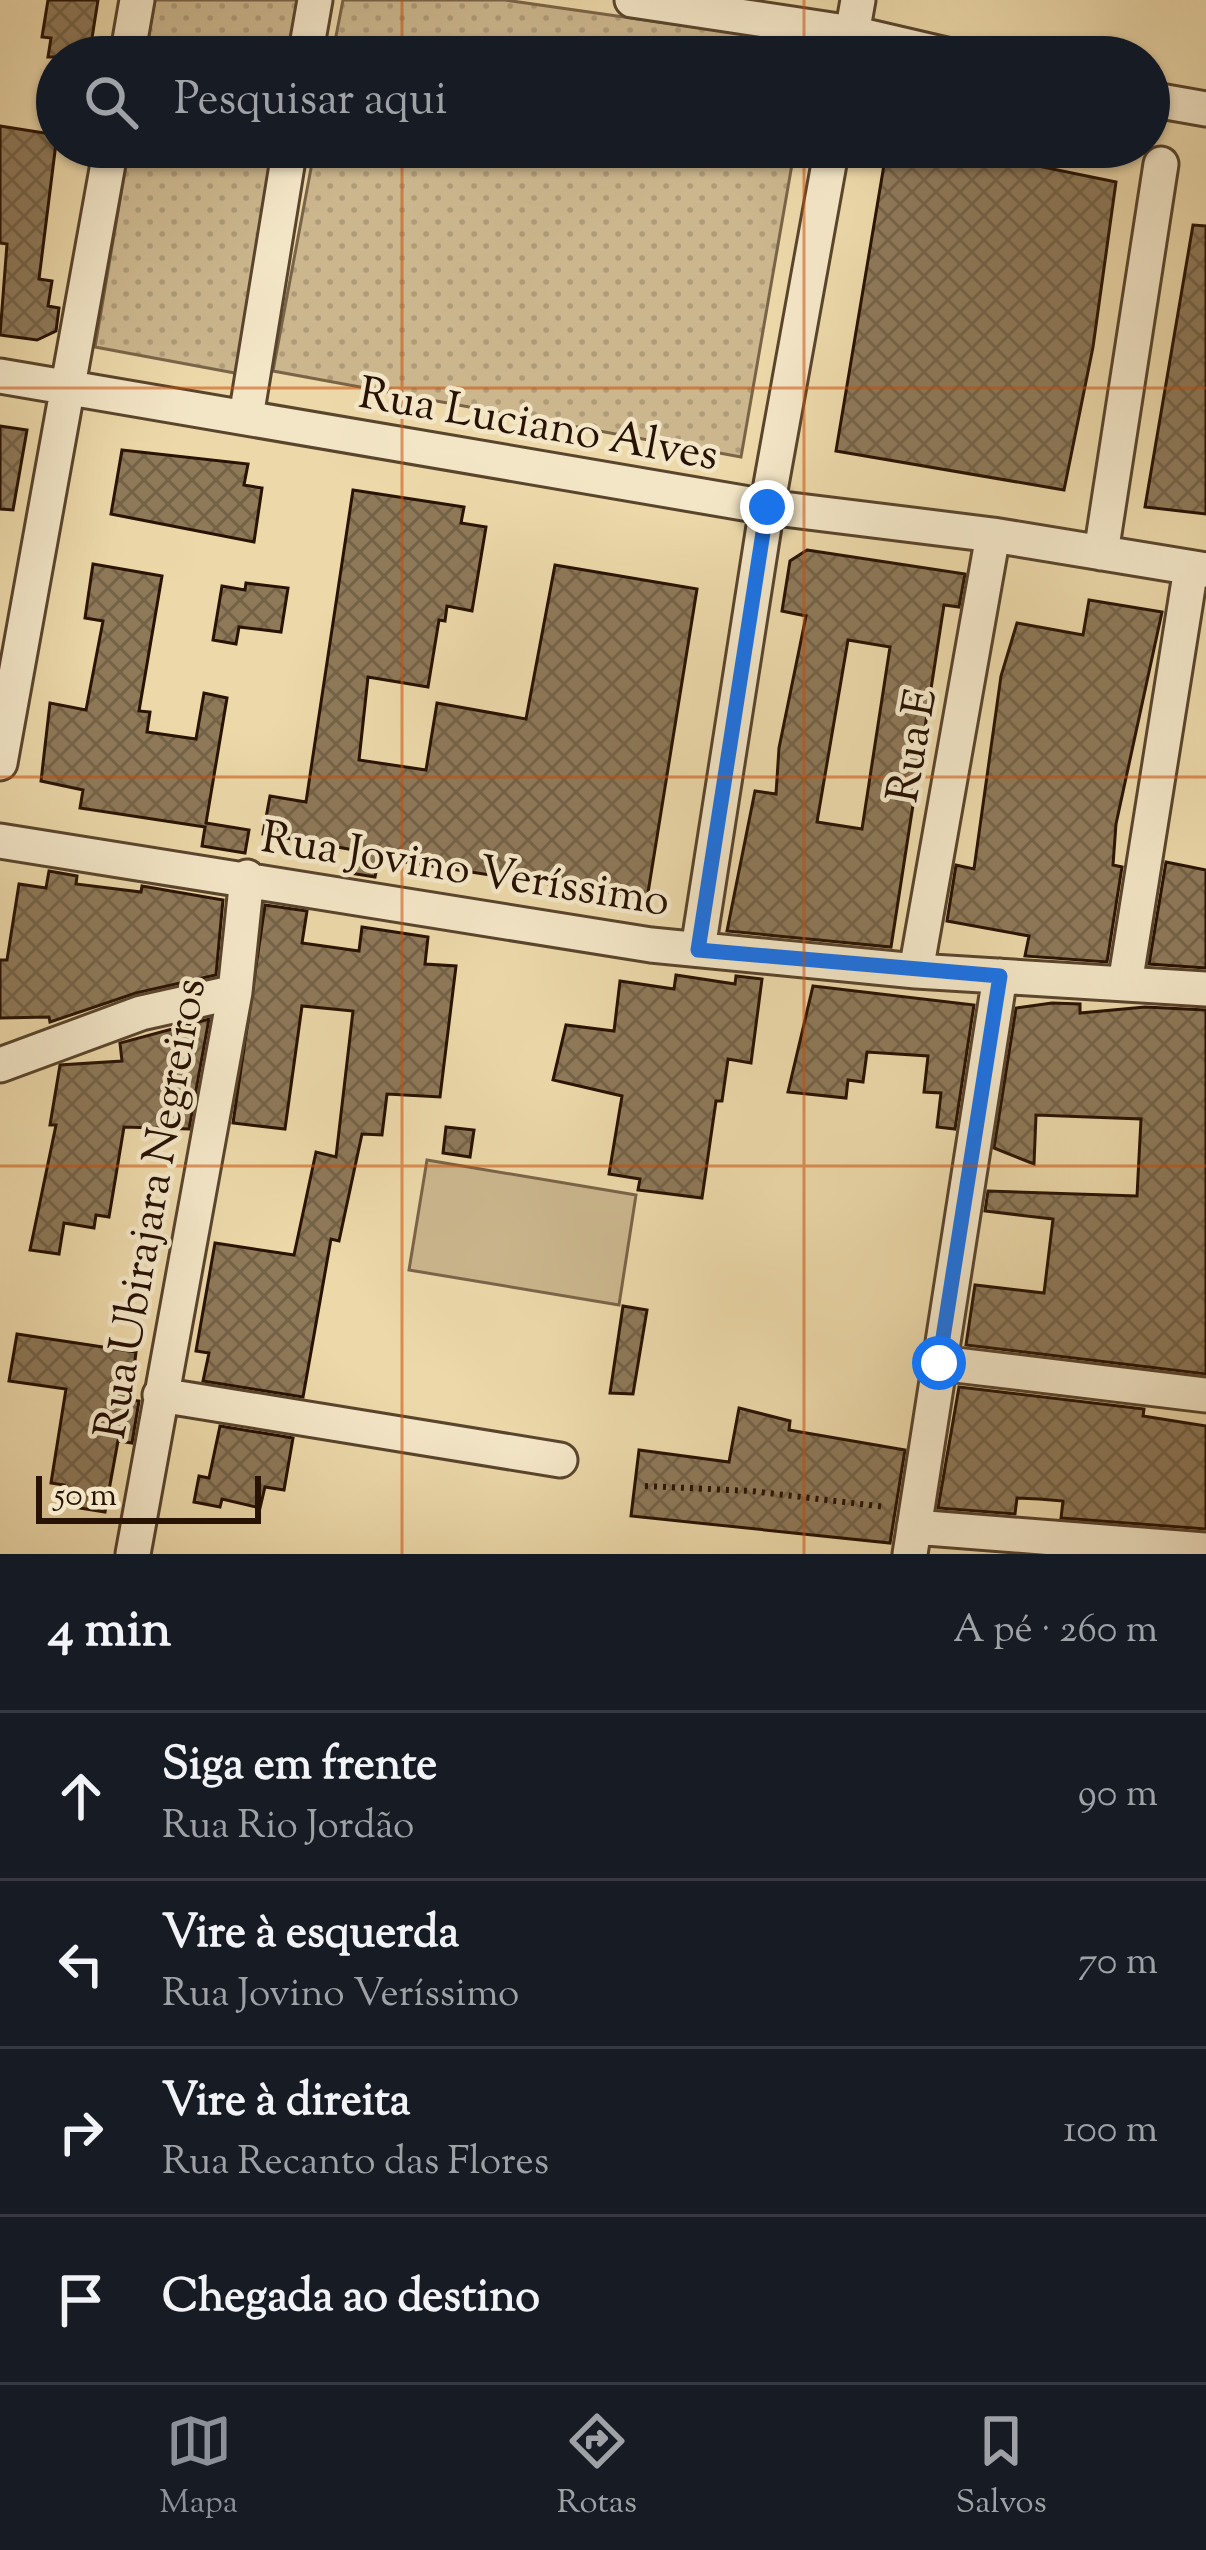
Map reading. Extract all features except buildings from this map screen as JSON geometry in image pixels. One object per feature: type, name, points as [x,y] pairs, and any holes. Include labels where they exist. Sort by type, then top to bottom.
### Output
[{"type":"street","points":[[131,36],[137,0]]},
{"type":"street","points":[[309,36],[315,0]]},
{"type":"street","points":[[632,0],[853,30]]},
{"type":"street","points":[[1170,103],[1206,109]]},
{"type":"street","points":[[0,763],[107,168]]},
{"type":"street","points":[[246,417],[287,168]]},
{"type":"street","points":[[698,950],[767,507],[828,168]]},
{"type":"street","points":[[1101,553],[1160,168]]},
{"type":"street","name":"Rua Luciano Alves","points":[[0,376],[767,507],[993,535],[1198,569]]},
{"type":"street","name":"Rua E","points":[[916,971],[993,535]]},
{"type":"street","points":[[1125,983],[1198,569]]},
{"type":"street","name":"Rua Jovino Veríssimo","points":[[0,841],[698,950],[916,971],[1206,989]]},
{"type":"street","name":"Rua Ubirajara Negreiros","points":[[133,1554],[235,992],[248,877]]},
{"type":"street","points":[[1000,976],[913,1530],[1206,1550]]},
{"type":"street","points":[[0,1065],[141,1013],[235,992]]},
{"type":"street","points":[[939,1363],[1206,1395]]},
{"type":"street","points":[[160,1395],[560,1460]]},
{"type":"path","points":[[645,1486],[752,1491],[913,1530]]},
{"type":"shaded area","points":[[155,0],[304,0],[298,36],[149,36]]},
{"type":"shaded area","points":[[343,0],[505,0],[757,36],[336,36]]},
{"type":"shaded area","points":[[125,168],[275,168],[240,374],[95,347]]},
{"type":"shaded area","points":[[311,168],[791,168],[741,457],[273,371]]},
{"type":"shaded area","points":[[427,1160],[636,1195],[619,1305],[409,1270]]},
{"type":"route","points":[[767,507],[698,950],[1000,976],[939,1363]]}]
